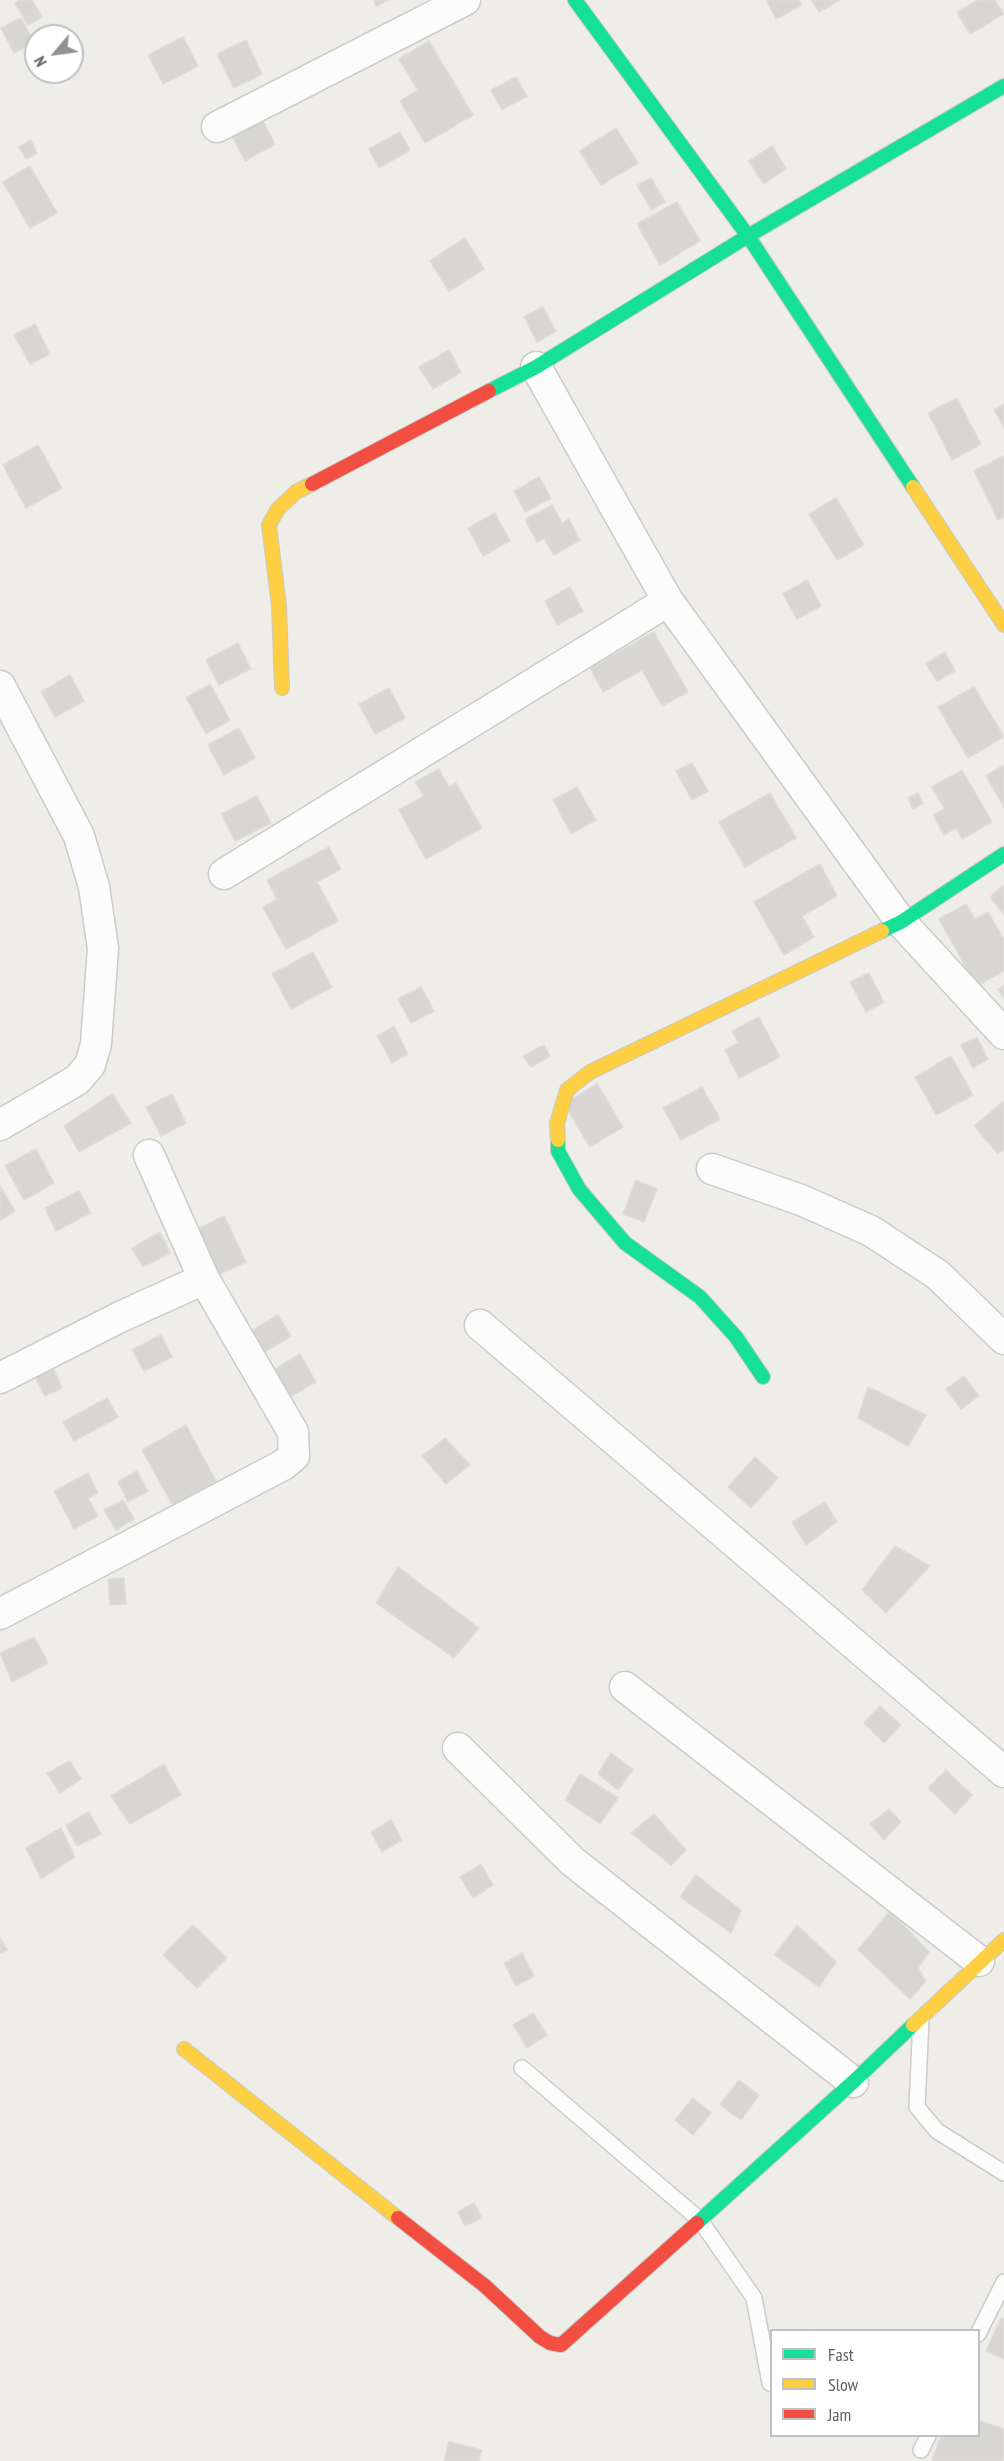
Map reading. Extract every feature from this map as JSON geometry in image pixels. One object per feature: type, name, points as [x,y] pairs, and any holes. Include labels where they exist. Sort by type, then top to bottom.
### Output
[{"type":"street","points":[[217,127],[465,0]]},
{"type":"street","points":[[575,0],[748,237],[1004,626]]},
{"type":"street","points":[[282,688],[279,606],[269,525],[278,509],[296,492],[536,367],[748,237],[1004,86]]},
{"type":"street","points":[[536,367],[668,601],[901,922],[1004,1034]]},
{"type":"street","points":[[224,874],[668,601]]},
{"type":"street","points":[[0,1125],[77,1080],[90,1065],[96,1044],[103,948],[94,887],[79,836],[3,702]]},
{"type":"street","points":[[763,1377],[736,1337],[700,1298],[625,1243],[579,1189],[558,1151],[556,1123],[567,1090],[590,1072],[901,922],[1004,854]]},
{"type":"street","points":[[0,1614],[283,1465],[294,1456],[293,1432],[204,1279],[149,1155]]},
{"type":"street","points":[[712,1169],[801,1200],[871,1231],[938,1275],[1004,1339]]},
{"type":"street","points":[[0,1378],[120,1317],[204,1279]]},
{"type":"street","points":[[480,1324],[1004,1772]]},
{"type":"street","points":[[625,1687],[979,1961]]},
{"type":"street","points":[[458,1748],[572,1861],[853,2082]]},
{"type":"street","points":[[184,2049],[485,2286],[550,2343],[561,2345],[853,2082],[979,1961],[1004,1941]]},
{"type":"lane","points":[[922,2016],[917,2107],[937,2130],[1004,2173]]},
{"type":"lane","points":[[522,2068],[700,2220],[754,2298],[770,2384]]},
{"type":"lane","points":[[980,2330],[1004,2282]]},
{"type":"lane","points":[[921,2450],[928,2437]]},
{"type":"building","points":[[20,0],[32,0],[42,17],[27,24],[15,3]]},
{"type":"building","points":[[373,0],[389,0],[376,6]]},
{"type":"building","points":[[766,0],[799,0],[802,5],[776,19]]},
{"type":"building","points":[[812,0],[840,0],[819,12]]},
{"type":"building","points":[[978,0],[995,0],[1004,14],[970,34],[957,12]]},
{"type":"building","points":[[21,18],[24,24],[24,48],[14,53],[1,28]]},
{"type":"building","points":[[183,37],[198,66],[163,84],[148,55]]},
{"type":"building","points":[[246,40],[262,74],[234,88],[217,54]]},
{"type":"building","points":[[429,41],[473,115],[425,143],[400,101],[418,90],[399,59]]},
{"type":"building","points":[[516,77],[527,96],[502,110],[491,90]]},
{"type":"building","points":[[262,119],[275,144],[245,161],[232,136]]},
{"type":"building","points":[[616,128],[638,163],[601,185],[580,151]]},
{"type":"building","points":[[400,132],[410,150],[379,168],[369,149]]},
{"type":"building","points":[[31,140],[37,153],[26,159],[19,147]]},
{"type":"building","points":[[772,146],[786,169],[764,184],[749,161]]},
{"type":"building","points":[[30,166],[57,213],[30,228],[3,182]]},
{"type":"building","points":[[651,178],[665,202],[651,210],[637,185]]},
{"type":"building","points":[[677,202],[700,241],[660,265],[637,224]]},
{"type":"building","points":[[465,238],[484,269],[449,291],[430,261]]},
{"type":"building","points":[[543,307],[556,331],[537,342],[524,317]]},
{"type":"building","points":[[35,324],[50,354],[30,364],[14,335]]},
{"type":"building","points":[[449,350],[461,372],[433,389],[419,367]]},
{"type":"building","points":[[957,398],[981,444],[952,460],[928,413]]},
{"type":"building","points":[[1004,404],[1004,428],[994,410]]},
{"type":"building","points":[[38,445],[62,488],[26,508],[3,465]]},
{"type":"building","points":[[1004,456],[1004,517],[998,520],[974,471]]},
{"type":"building","points":[[539,477],[551,498],[525,512],[514,491]]},
{"type":"building","points":[[836,498],[864,545],[837,560],[809,514]]},
{"type":"building","points":[[552,505],[562,523],[569,519],[580,540],[554,555],[544,538],[537,542],[525,520]]},
{"type":"building","points":[[495,513],[510,541],[483,556],[468,528]]},
{"type":"building","points":[[807,580],[821,606],[797,619],[783,594]]},
{"type":"building","points":[[570,587],[583,611],[557,625],[545,601]]},
{"type":"building","points":[[654,632],[688,692],[662,706],[642,670],[603,692],[590,668]]},
{"type":"building","points":[[238,643],[251,669],[219,685],[206,660]]},
{"type":"building","points":[[945,652],[955,671],[937,681],[926,664]]},
{"type":"building","points":[[70,675],[84,701],[55,717],[41,692]]},
{"type":"building","points":[[210,684],[230,720],[206,734],[186,698]]},
{"type":"building","points":[[974,687],[1004,737],[968,758],[938,707]]},
{"type":"building","points":[[389,688],[405,718],[375,734],[359,704]]},
{"type":"building","points":[[239,728],[255,758],[224,775],[208,745]]},
{"type":"building","points":[[692,763],[708,791],[692,800],[676,771]]},
{"type":"building","points":[[1004,765],[1004,807],[986,776]]},
{"type":"building","points":[[439,769],[449,787],[456,783],[482,828],[426,859],[399,810],[424,796],[415,782]]},
{"type":"building","points":[[962,770],[992,822],[962,839],[956,828],[944,835],[933,815],[945,809],[932,787]]},
{"type":"building","points":[[577,787],[596,820],[571,834],[553,800]]},
{"type":"building","points":[[770,793],[796,838],[745,867],[719,822]]},
{"type":"building","points":[[918,793],[923,803],[913,809],[908,798]]},
{"type":"building","points":[[257,796],[271,823],[235,841],[221,814]]},
{"type":"building","points":[[329,847],[341,869],[317,882],[338,921],[286,949],[263,907],[277,899],[267,880]]},
{"type":"building","points":[[820,864],[837,896],[802,916],[814,937],[784,955],[754,902]]},
{"type":"building","points":[[1004,885],[1004,914],[990,897]]},
{"type":"building","points":[[966,904],[975,919],[988,912],[1004,940],[1004,971],[976,986],[939,919]]},
{"type":"building","points":[[313,952],[332,987],[291,1009],[272,974]]},
{"type":"building","points":[[869,973],[884,1002],[866,1012],[850,982]]},
{"type":"building","points":[[1004,985],[1004,998],[998,990]]},
{"type":"building","points":[[421,987],[434,1011],[411,1023],[398,999]]},
{"type":"building","points":[[759,1017],[780,1057],[739,1078],[725,1050],[739,1043],[732,1031]]},
{"type":"building","points":[[394,1026],[408,1054],[392,1063],[377,1036]]},
{"type":"building","points":[[977,1037],[988,1059],[973,1068],[961,1045]]},
{"type":"building","points":[[544,1045],[550,1056],[531,1067],[523,1056]]},
{"type":"building","points":[[951,1056],[973,1095],[936,1115],[915,1077]]},
{"type":"building","points":[[597,1084],[623,1127],[590,1147],[564,1104]]},
{"type":"building","points":[[702,1087],[720,1119],[681,1140],[663,1108]]},
{"type":"building","points":[[112,1094],[131,1123],[79,1152],[64,1126]]},
{"type":"building","points":[[172,1094],[186,1123],[161,1136],[146,1107]]},
{"type":"building","points":[[1004,1101],[1004,1149],[998,1154],[974,1126]]},
{"type":"building","points":[[36,1149],[54,1183],[24,1200],[5,1166]]},
{"type":"building","points":[[636,1180],[657,1189],[644,1222],[623,1214]]},
{"type":"building","points":[[0,1186],[15,1211],[0,1220]]},
{"type":"building","points":[[79,1191],[91,1213],[56,1231],[45,1208]]},
{"type":"building","points":[[224,1216],[246,1262],[218,1275],[196,1230]]},
{"type":"building","points":[[160,1232],[170,1253],[143,1267],[132,1248]]},
{"type":"building","points":[[278,1315],[291,1336],[261,1354],[248,1333]]},
{"type":"building","points":[[161,1335],[172,1357],[144,1371],[132,1350]]},
{"type":"building","points":[[300,1354],[316,1382],[286,1399],[271,1372]]},
{"type":"building","points":[[53,1368],[62,1388],[45,1396],[35,1377]]},
{"type":"building","points":[[964,1376],[979,1396],[961,1409],[946,1389]]},
{"type":"building","points":[[868,1387],[926,1415],[908,1446],[858,1418]]},
{"type":"building","points":[[107,1398],[118,1417],[74,1441],[63,1422]]},
{"type":"building","points":[[186,1425],[216,1481],[173,1506],[142,1450]]},
{"type":"building","points":[[445,1438],[470,1465],[446,1484],[422,1456]]},
{"type":"building","points":[[755,1457],[778,1478],[751,1508],[728,1487]]},
{"type":"building","points":[[137,1471],[148,1491],[128,1502],[118,1482]]},
{"type":"building","points":[[88,1473],[98,1493],[88,1498],[98,1516],[74,1529],[54,1491]]},
{"type":"building","points":[[123,1500],[134,1519],[116,1530],[104,1510]]},
{"type":"building","points":[[825,1502],[837,1522],[806,1545],[792,1522]]},
{"type":"building","points":[[895,1546],[930,1566],[886,1613],[862,1590]]},
{"type":"building","points":[[398,1567],[479,1628],[454,1658],[376,1603]]},
{"type":"building","points":[[124,1578],[126,1604],[110,1605],[108,1579]]},
{"type":"building","points":[[34,1637],[48,1663],[12,1682],[0,1653]]},
{"type":"building","points":[[880,1706],[901,1725],[884,1743],[864,1723]]},
{"type":"building","points":[[611,1753],[633,1769],[618,1790],[598,1774]]},
{"type":"building","points":[[70,1761],[81,1779],[60,1793],[47,1773]]},
{"type":"building","points":[[164,1764],[181,1795],[130,1824],[111,1796]]},
{"type":"building","points":[[946,1770],[972,1795],[955,1814],[928,1788]]},
{"type":"building","points":[[580,1774],[618,1798],[600,1824],[565,1800]]},
{"type":"building","points":[[889,1809],[901,1822],[884,1840],[870,1824]]},
{"type":"building","points":[[89,1812],[101,1834],[77,1846],[66,1825]]},
{"type":"building","points":[[654,1814],[686,1850],[671,1865],[631,1833]]},
{"type":"building","points":[[391,1820],[402,1840],[382,1852],[371,1832]]},
{"type":"building","points":[[61,1828],[75,1857],[41,1879],[26,1848]]},
{"type":"building","points":[[481,1864],[493,1885],[473,1898],[460,1877]]},
{"type":"building","points":[[696,1875],[741,1910],[731,1933],[680,1897]]},
{"type":"building","points":[[890,1911],[929,1952],[918,1968],[926,1981],[910,1999],[858,1950]]},
{"type":"building","points":[[193,1925],[227,1958],[197,1988],[163,1955]]},
{"type":"building","points":[[797,1925],[836,1962],[819,1987],[775,1955]]},
{"type":"building","points":[[0,1938],[7,1950],[0,1953]]},
{"type":"building","points":[[522,1953],[534,1976],[516,1986],[504,1963]]},
{"type":"building","points":[[533,2013],[547,2035],[527,2048],[513,2025]]},
{"type":"building","points":[[739,2080],[759,2095],[741,2120],[720,2105]]},
{"type":"building","points":[[693,2098],[711,2113],[693,2135],[675,2120]]},
{"type":"building","points":[[474,2203],[482,2218],[465,2226],[458,2212]]},
{"type":"building","points":[[1001,2318],[1004,2319],[1004,2359],[986,2351]]},
{"type":"building","points":[[980,2421],[1004,2429],[1003,2461],[932,2461],[941,2437],[980,2437]]},
{"type":"building","points":[[449,2442],[482,2450],[479,2461],[444,2461]]},
{"type":"traffic: fast","points":[[575,0],[748,236],[913,487]]},
{"type":"traffic: fast","points":[[489,391],[536,367],[748,236],[1004,86]]},
{"type":"traffic: fast","points":[[882,931],[901,922],[1004,854]]},
{"type":"traffic: fast","points":[[558,1140],[558,1151],[579,1189],[625,1243],[700,1297],[736,1337],[763,1377]]},
{"type":"traffic: fast","points":[[697,2223],[913,2025]]},
{"type":"traffic: slow","points":[[282,688],[279,606],[269,525],[278,509],[296,492],[312,484]]},
{"type":"traffic: slow","points":[[913,487],[1004,625]]},
{"type":"traffic: slow","points":[[558,1140],[557,1123],[567,1090],[590,1072],[882,931]]},
{"type":"traffic: slow","points":[[913,2025],[1004,1940]]},
{"type":"traffic: slow","points":[[184,2049],[398,2218]]},
{"type":"traffic: jam","points":[[312,484],[489,391]]},
{"type":"traffic: jam","points":[[398,2218],[485,2286],[540,2337],[550,2343],[561,2345],[697,2223]]}]
